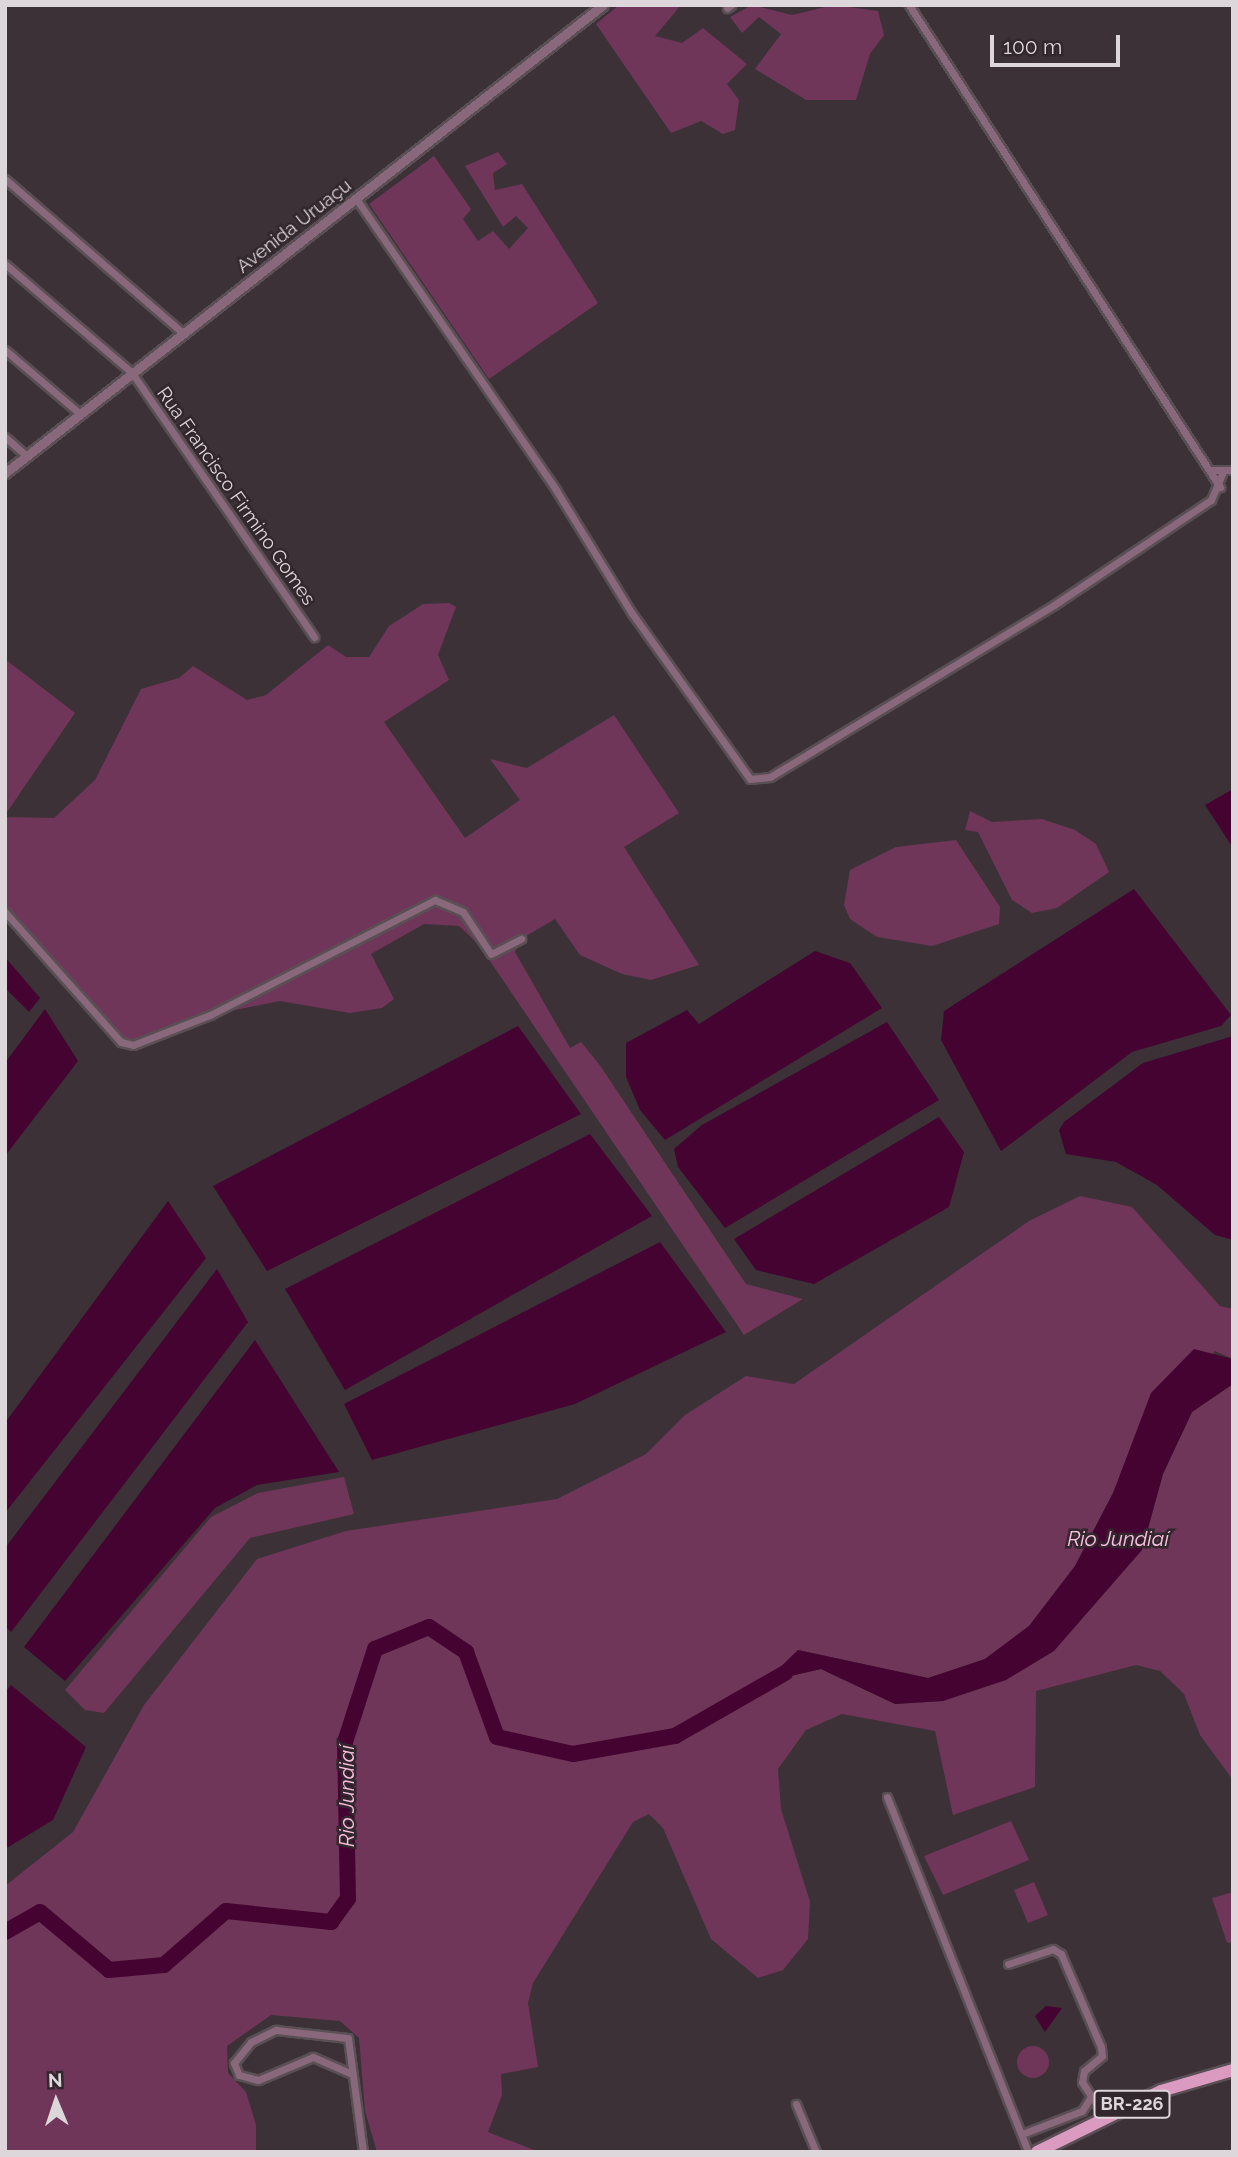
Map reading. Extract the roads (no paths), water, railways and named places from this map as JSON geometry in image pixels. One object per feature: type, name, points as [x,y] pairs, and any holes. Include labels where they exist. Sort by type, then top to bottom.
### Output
[{"type":"main road","name":"BR-226","points":[[1037,2152],[1161,2091],[1233,2070]]},
{"type":"street","name":"Avenida Uruaçu","points":[[5,473],[603,5]]},
{"type":"street","points":[[909,5],[1220,487]]},
{"type":"street","points":[[5,179],[183,333]]},
{"type":"street","points":[[357,200],[631,612],[750,779],[770,777],[1054,605],[1220,487],[1223,472]]},
{"type":"street","name":"Rua Francisco Firmino Gomes","points":[[5,264],[132,373],[314,637]]},
{"type":"street","points":[[5,350],[79,413]]},
{"type":"street","points":[[5,438],[27,456]]},
{"type":"street","points":[[1210,470],[1233,470]]},
{"type":"street","points":[[5,912],[121,1042],[133,1045],[200,1021],[435,900],[463,912],[491,954],[521,939]]},
{"type":"street","points":[[887,1797],[1028,2152]]},
{"type":"street","points":[[1008,1964],[1047,1950],[1061,1954],[1103,2052],[1082,2075],[1090,2098],[1105,2118]]},
{"type":"street","points":[[352,2074],[313,2057],[258,2080],[239,2075],[234,2063],[266,2032],[306,2031],[348,2038],[363,2152]]},
{"type":"street","points":[[1022,2134],[1082,2111],[1090,2098]]},
{"type":"street","points":[[796,2104],[816,2152]]},
{"type":"water","points":[[1233,789],[1233,848],[1205,805]]},
{"type":"water","points":[[1134,889],[1231,1015],[1221,1026],[1132,1052],[1001,1151],[941,1040],[944,1011]]},
{"type":"water","points":[[815,951],[850,963],[882,1008],[665,1140],[640,1110],[626,1077],[626,1043],[687,1010],[699,1024]]},
{"type":"water","points":[[5,957],[40,998],[29,1012],[5,988]]},
{"type":"water","points":[[45,1009],[78,1061],[5,1156],[5,1063]]},
{"type":"water","points":[[887,1022],[939,1100],[725,1228],[678,1167],[674,1149],[702,1125]]},
{"type":"water","points":[[518,1026],[581,1114],[267,1271],[213,1186]]},
{"type":"water","points":[[1233,1036],[1233,1240],[1215,1235],[1157,1185],[1116,1162],[1066,1154],[1059,1130],[1064,1122],[1143,1063]]},
{"type":"water","points":[[939,1117],[964,1152],[949,1207],[814,1284],[756,1270],[734,1239]]},
{"type":"water","points":[[590,1134],[652,1216],[345,1390],[285,1289]]},
{"type":"water","points":[[168,1201],[206,1258],[5,1513],[5,1423]]},
{"type":"water","points":[[660,1242],[726,1332],[575,1404],[372,1460],[344,1404]]},
{"type":"water","points":[[217,1269],[248,1322],[11,1632],[5,1626],[5,1548]]},
{"type":"water","points":[[255,1340],[339,1472],[257,1485],[215,1508],[65,1681],[24,1647]]},
{"type":"water","name":"Rio Jundiaí","points":[[1194,1349],[1233,1359],[1233,1384],[1192,1412],[1163,1474],[1142,1550],[1054,1651],[1006,1680],[943,1701],[895,1704],[821,1669],[765,1682],[798,1650],[928,1678],[985,1659],[1029,1626],[1075,1566],[1113,1493],[1151,1393]]},
{"type":"water","points":[[11,1685],[86,1747],[53,1820],[5,1849],[5,1692]]},
{"type":"water","points":[[1046,2006],[1062,2008],[1045,2032],[1035,2016]]},
{"type":"waterway","name":"Rio Jundiaí","points":[[5,1932],[40,1912],[109,1970],[164,1965],[226,1911],[331,1922],[348,1899],[345,1742],[375,1649],[429,1627],[466,1652],[497,1737],[573,1754],[675,1736],[785,1673]]}]
